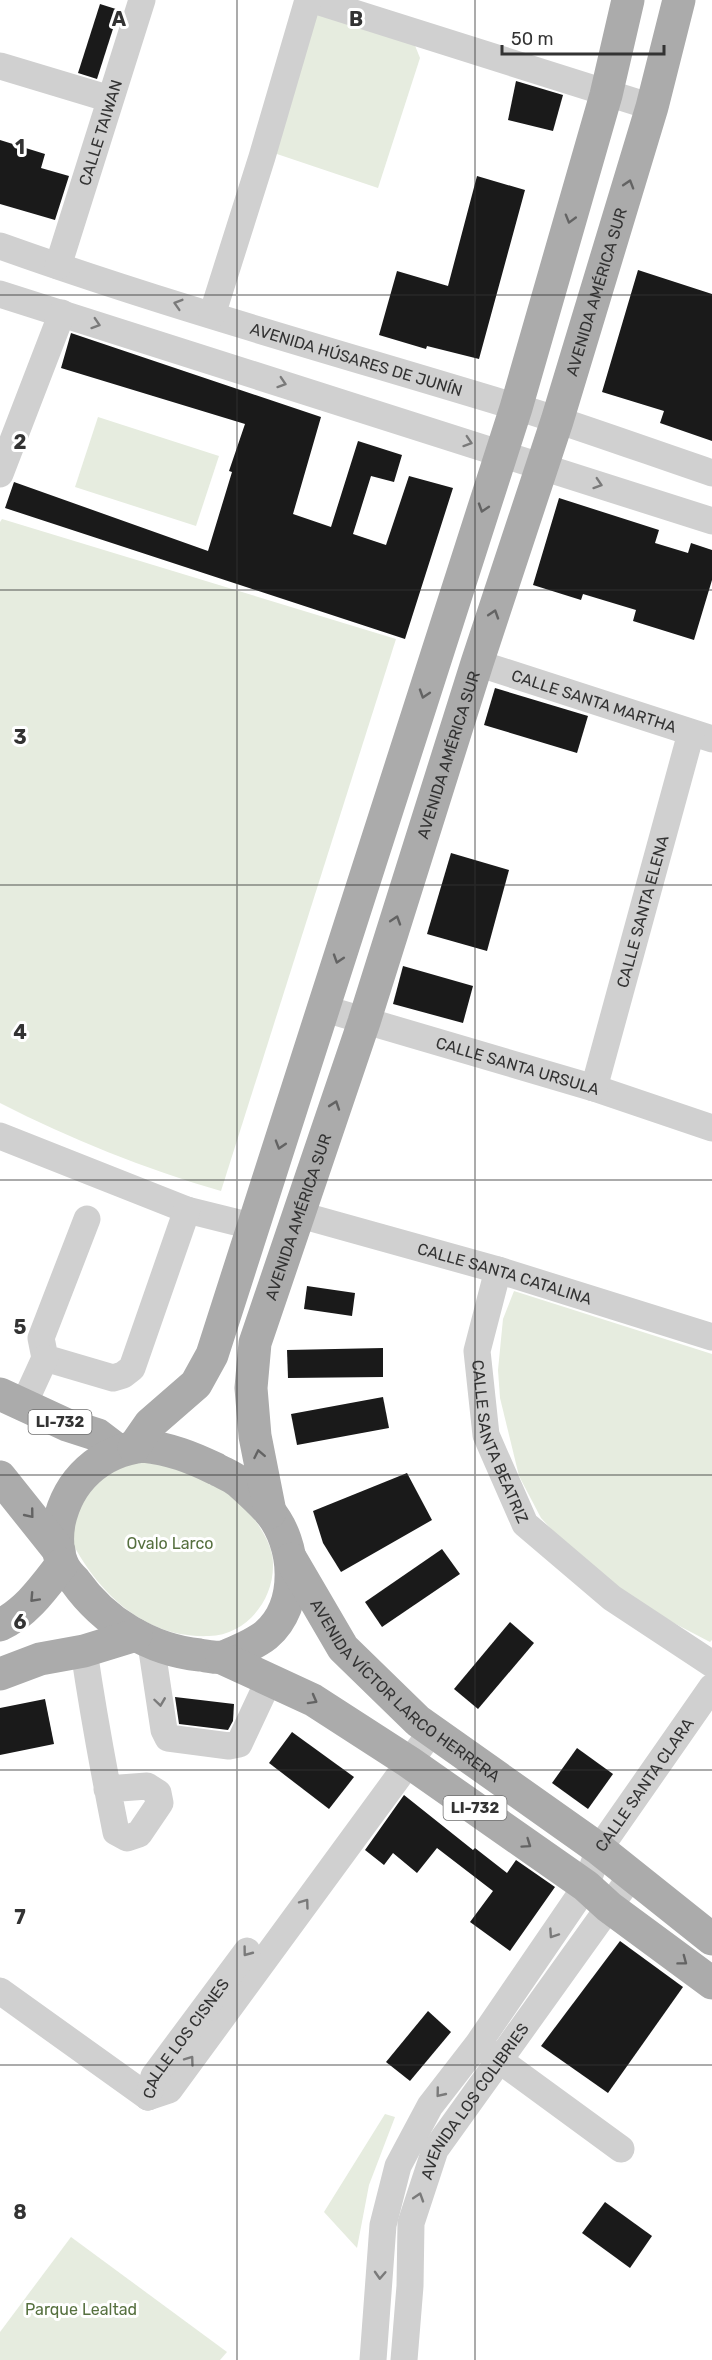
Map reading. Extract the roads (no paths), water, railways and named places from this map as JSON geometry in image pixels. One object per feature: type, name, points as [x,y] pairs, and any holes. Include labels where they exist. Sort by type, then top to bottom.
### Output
[{"type":"main road","points":[[0,1625],[11,1620],[33,1600],[60,1558],[58,1531],[62,1509],[71,1490],[82,1475],[98,1461],[126,1449],[150,1424],[196,1384],[213,1355],[322,1008],[516,408],[606,95],[628,0]]},
{"type":"main road","name":"AVENIDA AMÉRICA SUR","points":[[270,1512],[255,1436],[251,1388],[255,1343],[364,1022],[477,663],[543,466],[652,108],[680,0]]},
{"type":"main road","name":"LI-732","points":[[11,1400],[98,1435],[126,1449]]},
{"type":"main road","points":[[0,1477],[83,1593],[113,1621],[144,1639],[183,1653],[222,1658],[248,1647],[267,1634],[285,1611],[292,1585],[288,1555],[280,1530],[270,1512],[238,1481],[186,1455],[166,1449],[126,1449]]},
{"type":"main road","name":"AVENIDA VÍCTOR LARCO HERRERA","points":[[288,1555],[343,1648],[425,1726],[599,1849],[712,1939]]},
{"type":"main road","points":[[0,1674],[40,1659],[144,1639]]},
{"type":"main road","name":"LI-732","points":[[222,1658],[313,1700],[401,1758],[598,1896],[712,1983]]},
{"type":"street","name":"CALLE TAIWAN","points":[[58,266],[142,0]]},
{"type":"street","points":[[212,315],[308,0]]},
{"type":"street","points":[[313,0],[652,108]]},
{"type":"street","points":[[0,66],[110,99]]},
{"type":"street","name":"AVENIDA HÚSARES DE JUNÍN","points":[[0,246],[212,315],[557,421],[712,473]]},
{"type":"street","points":[[0,294],[712,521]]},
{"type":"street","points":[[0,474],[62,313]]},
{"type":"street","name":"CALLE SANTA MARTHA","points":[[477,663],[702,736]]},
{"type":"street","name":"CALLE SANTA ELENA","points":[[594,1088],[702,736]]},
{"type":"street","name":"CALLE SANTA URSULA","points":[[322,1008],[594,1088],[712,1128]]},
{"type":"street","points":[[0,1136],[187,1210],[255,1227]]},
{"type":"street","points":[[45,1358],[113,1378],[123,1375],[132,1368],[187,1210]]},
{"type":"street","name":"CALLE SANTA CATALINA","points":[[297,1214],[498,1270],[712,1336]]},
{"type":"street","points":[[45,1358],[41,1338],[87,1219]]},
{"type":"street","name":"CALLE SANTA BEATRIZ","points":[[498,1270],[477,1351],[486,1435],[525,1524],[612,1598],[712,1664]]},
{"type":"street","points":[[11,1400],[45,1358]]},
{"type":"street","points":[[144,1639],[164,1730],[168,1738],[229,1746],[239,1744],[269,1680]]},
{"type":"street","points":[[84,1651],[97,1741],[107,1789]]},
{"type":"street","name":"CALLE SANTA CLARA","points":[[598,1896],[599,1849],[712,1687]]},
{"type":"street","name":"CALLE LOS CISNES","points":[[0,1991],[148,2097],[154,2076],[357,1818],[425,1726]]},
{"type":"street","name":"AVENIDA LOS COLIBRIES","points":[[404,2360],[410,2286],[411,2223],[435,2150],[489,2053],[598,1896],[632,1875]]},
{"type":"street","points":[[489,2053],[621,2149]]},
{"type":"street","name":"AVENIDA LOS COLIBRIES","points":[[373,2360],[383,2225],[399,2166],[430,2106],[489,2053]]},
{"type":"park label","name":"Ovalo Larco","points":[[170,1543]]},
{"type":"park label","name":"Parque Lealtad","points":[[81,2309]]}]
